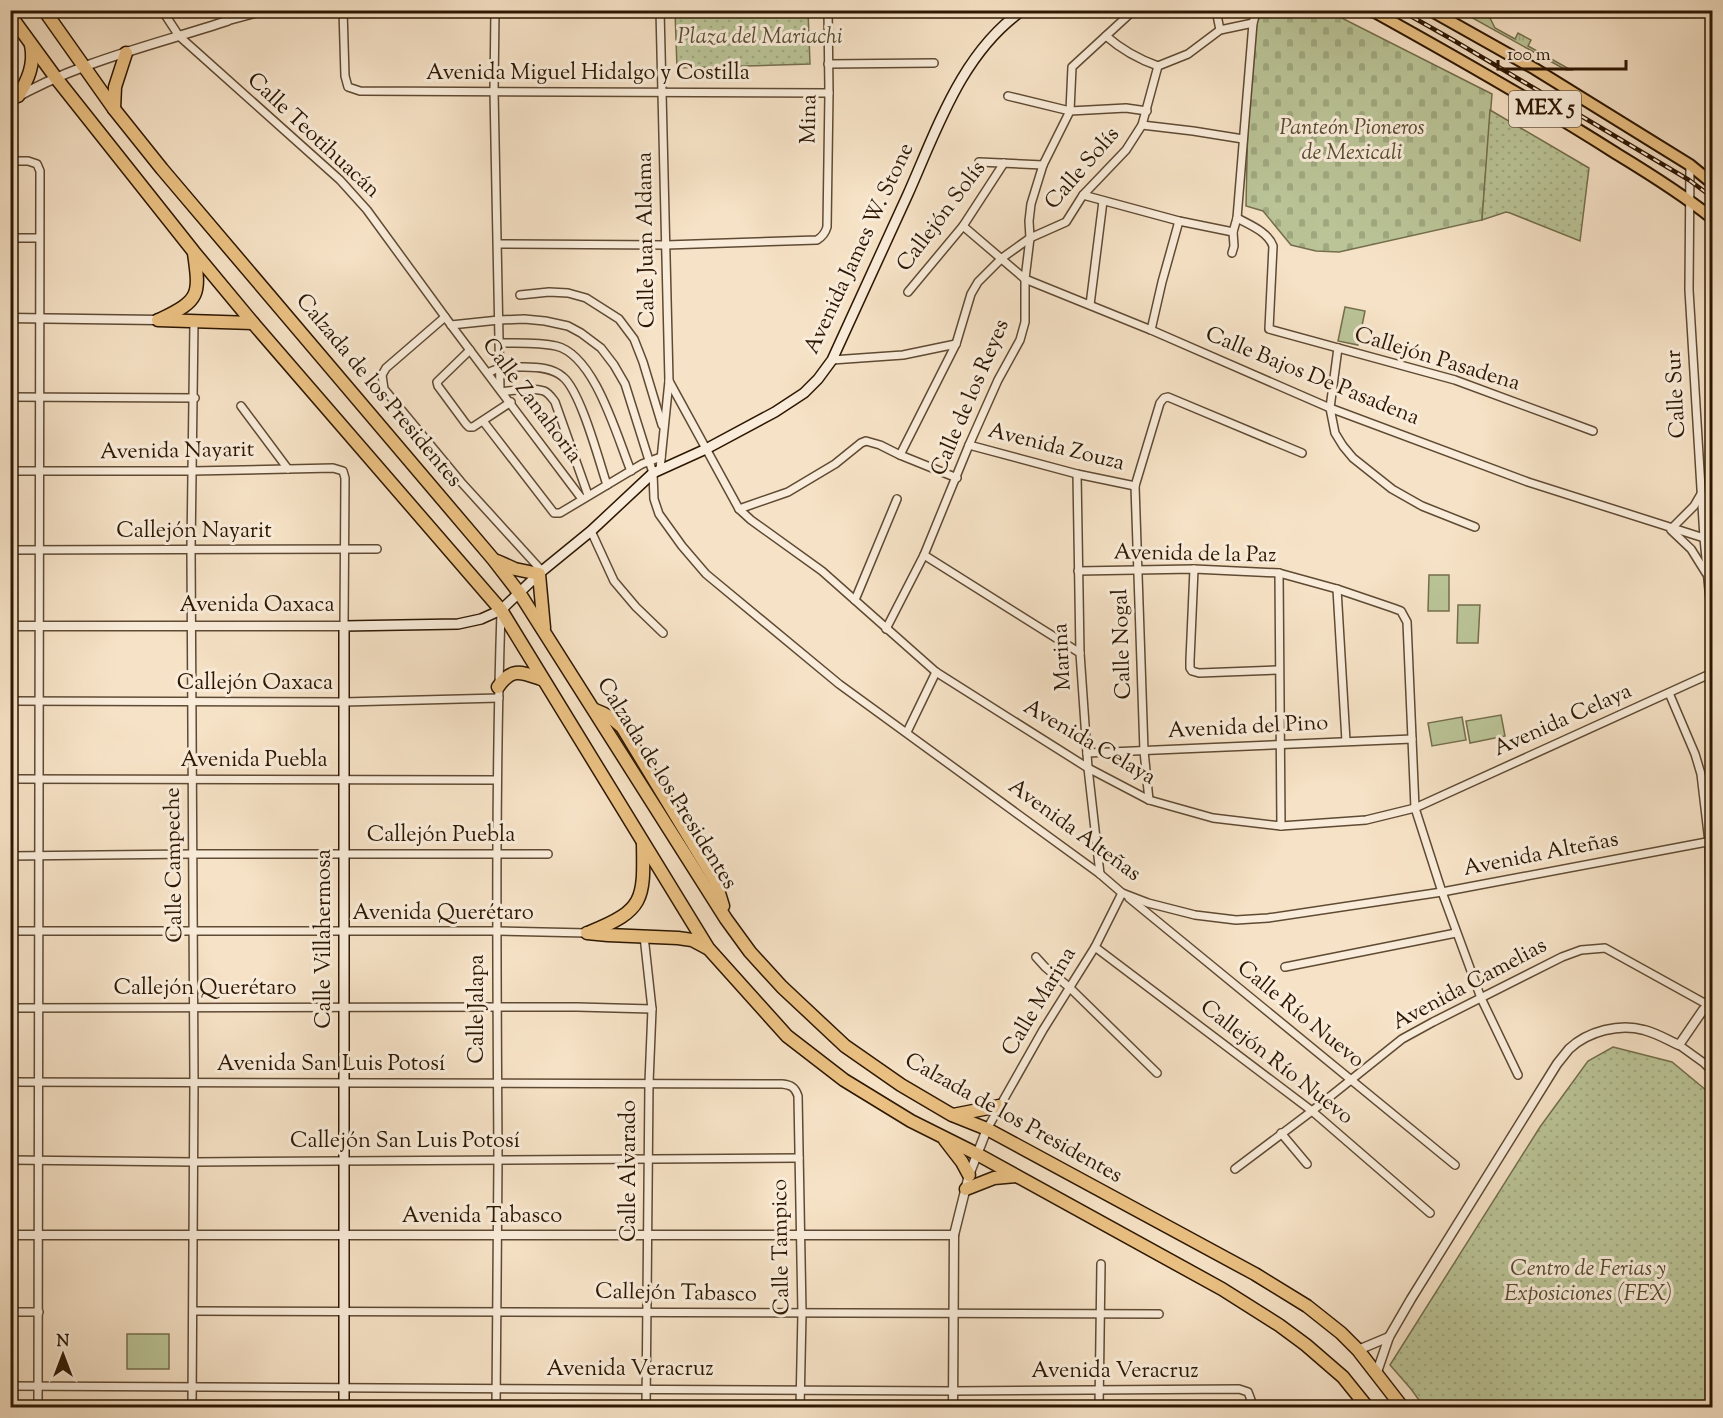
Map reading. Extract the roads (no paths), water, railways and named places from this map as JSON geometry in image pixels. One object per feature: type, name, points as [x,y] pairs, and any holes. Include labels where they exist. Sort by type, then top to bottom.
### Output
[{"type":"highway","name":"Calzada de los Presidentes","points":[[44,10],[114,109],[162,169],[493,559],[520,594],[726,920],[750,952],[782,987],[846,1046],[902,1085],[952,1115],[987,1129],[1255,1274],[1306,1306],[1358,1350],[1403,1407]]},
{"type":"highway","points":[[10,15],[56,78],[194,252],[501,610],[708,948],[787,1036],[844,1080],[912,1121],[977,1154],[1222,1289],[1279,1325],[1343,1377],[1368,1407]]},
{"type":"highway","points":[[14,99],[28,79],[31,70],[30,41]]},
{"type":"highway","points":[[114,109],[115,87],[126,53]]},
{"type":"highway","points":[[158,320],[187,305],[194,297],[198,287],[194,252]]},
{"type":"highway","points":[[158,320],[253,323]]},
{"type":"highway","points":[[493,559],[515,569],[541,573],[545,631]]},
{"type":"highway","points":[[499,693],[504,678],[514,672],[542,679]]},
{"type":"highway","points":[[587,933],[620,919],[633,908],[643,885],[643,842]]},
{"type":"highway","points":[[587,933],[692,940],[708,948]]},
{"type":"highway","points":[[952,1115],[999,1106]]},
{"type":"highway","points":[[942,1137],[962,1162],[969,1175]]},
{"type":"highway","points":[[966,1189],[994,1178],[1016,1176]]},
{"type":"main road","name":"Avenida James W. Stone","points":[[520,594],[657,471],[706,449],[776,412],[804,393],[818,379],[832,360],[954,94],[986,43],[1007,21],[1023,10]]},
{"type":"main road","name":"MEX 5","points":[[1430,10],[1535,69],[1690,165],[1713,183]]},
{"type":"main road","name":"MEX 5","points":[[1375,12],[1560,117],[1689,200],[1713,218]]},
{"type":"main road","name":"Avenida Oaxaca","points":[[344,626],[458,624],[481,619],[501,610],[520,594]]},
{"type":"main road","name":"Calle Villahermosa","points":[[344,626],[344,1407]]},
{"type":"street","name":"Calle Teotihuacán","points":[[162,10],[179,36],[340,180],[367,210],[451,325]]},
{"type":"street","points":[[226,10],[226,21]]},
{"type":"street","points":[[14,99],[85,66],[267,10]]},
{"type":"street","name":"Avenida Miguel Hidalgo y Costilla","points":[[343,10],[345,76],[348,87],[360,91],[829,93]]},
{"type":"street","points":[[495,10],[494,91],[501,391],[536,390],[549,394],[555,402],[585,497]]},
{"type":"street","name":"Calle Juan Aldama","points":[[657,471],[661,457],[669,381],[660,10]]},
{"type":"street","name":"Mina","points":[[666,245],[817,240],[825,233],[827,227],[829,93],[828,10]]},
{"type":"street","points":[[1134,10],[1106,36],[1122,50],[1158,66],[1188,54],[1220,30],[1253,23]]},
{"type":"street","points":[[1216,10],[1220,30]]},
{"type":"street","points":[[1232,254],[1233,232],[1238,218],[1253,23],[1257,10]]},
{"type":"street","points":[[1349,10],[1375,12]]},
{"type":"street","name":"Calle de los Reyes","points":[[886,629],[924,555],[998,380],[1020,340],[1025,322],[1025,279],[1031,204],[1043,165],[1070,111],[1072,67],[1106,36]]},
{"type":"street","points":[[828,64],[934,63]]},
{"type":"street","name":"Calle Solís","points":[[900,455],[956,344],[971,294],[978,282],[1002,258],[1030,238],[1066,222],[1083,195],[1126,150],[1142,125],[1158,66]]},
{"type":"street","points":[[1008,96],[1070,111],[1126,108],[1147,111]]},
{"type":"street","points":[[1142,125],[1243,139]]},
{"type":"street","points":[[10,161],[28,161],[37,164],[40,171],[38,1407]]},
{"type":"street","name":"Callejón Solís","points":[[979,162],[1043,165]]},
{"type":"street","name":"Callejón Solís","points":[[908,292],[963,226],[1004,163]]},
{"type":"street","name":"Calle Sur","points":[[1690,165],[1689,290],[1704,538],[1713,621]]},
{"type":"street","points":[[1083,195],[1179,221],[1233,232]]},
{"type":"street","points":[[1090,305],[1103,201]]},
{"type":"street","name":"Callejón Pasadena","points":[[1238,218],[1266,235],[1273,246],[1269,329],[1455,380],[1593,431]]},
{"type":"street","points":[[1151,330],[1179,221]]},
{"type":"street","name":"Calle Bajos De Pasadena","points":[[963,226],[1025,279],[1151,330],[1330,408],[1528,482],[1704,538]]},
{"type":"street","points":[[10,238],[39,238]]},
{"type":"street","points":[[498,244],[666,245]]},
{"type":"street","points":[[520,295],[568,293],[586,298],[619,319],[634,339],[663,429]]},
{"type":"street","points":[[445,316],[386,368],[382,375],[384,390],[541,573]]},
{"type":"street","points":[[10,318],[158,320]]},
{"type":"street","points":[[451,325],[524,319],[568,326],[581,333],[601,348],[625,384],[649,461],[657,471]]},
{"type":"street","name":"Calle Campeche","points":[[192,1407],[194,932],[191,550],[195,398],[194,322]]},
{"type":"street","name":"Calle Zanahoria","points":[[451,325],[585,497]]},
{"type":"street","points":[[500,343],[558,346],[578,359],[596,382],[631,471]]},
{"type":"street","points":[[832,360],[903,355],[956,344]]},
{"type":"street","points":[[1338,348],[1330,408],[1335,433],[1342,446],[1353,458],[1392,489],[1422,506],[1475,527]]},
{"type":"street","points":[[470,350],[439,378],[437,383],[466,424],[471,428],[511,402]]},
{"type":"street","points":[[488,373],[501,367],[530,367],[553,371],[569,384],[580,406],[607,485]]},
{"type":"street","name":"Avenida Celaya","points":[[669,381],[739,509],[822,571],[936,672],[1088,768],[1149,800],[1213,818],[1281,826],[1366,820],[1415,808],[1713,673]]},
{"type":"street","points":[[10,397],[195,398]]},
{"type":"street","name":"Calle Nogal","points":[[1149,800],[1144,751],[1135,486],[1160,403],[1168,397],[1302,453]]},
{"type":"street","points":[[241,406],[288,469]]},
{"type":"street","points":[[483,421],[551,511],[558,514],[649,461],[661,457]]},
{"type":"street","points":[[739,509],[788,492],[835,464],[866,441],[957,478]]},
{"type":"street","name":"Avenida Zouza","points":[[969,445],[1077,474],[1135,486]]},
{"type":"street","name":"Avenida Nayarit","points":[[10,471],[333,468],[343,471]]},
{"type":"street","name":"Calle Villahermosa","points":[[343,471],[345,478],[344,626]]},
{"type":"street","name":"Avenida Alteñas","points":[[657,471],[654,499],[659,514],[706,574],[839,684],[908,732],[1122,892],[1148,903],[1186,913],[1236,920],[1268,918],[1442,892],[1711,841]]},
{"type":"street","name":"Marina","points":[[1077,474],[1080,653],[1088,768],[1100,874]]},
{"type":"street","points":[[1670,527],[1694,506],[1701,494]]},
{"type":"street","points":[[855,600],[897,499]]},
{"type":"street","name":"Calle Bajos De Pasadena","points":[[1670,527],[1691,549],[1707,575]]},
{"type":"street","points":[[591,531],[614,581],[636,607],[663,633]]},
{"type":"street","name":"Callejón Nayarit","points":[[10,550],[377,549]]},
{"type":"street","points":[[924,555],[1080,653]]},
{"type":"street","points":[[1194,569],[1190,660],[1192,671],[1199,673],[1279,670]]},
{"type":"street","name":"Avenida de la Paz","points":[[1078,572],[1194,569],[1279,573],[1337,589],[1401,611],[1407,622],[1412,739]]},
{"type":"street","points":[[1279,573],[1281,826]]},
{"type":"street","points":[[1337,589],[1346,741]]},
{"type":"street","name":"Calle Jalapa","points":[[496,1407],[498,1160],[496,854],[501,610]]},
{"type":"street","name":"Avenida Oaxaca","points":[[10,626],[344,626]]},
{"type":"street","points":[[908,732],[936,672]]},
{"type":"street","name":"Callejón Oaxaca","points":[[10,701],[344,702],[499,693]]},
{"type":"street","points":[[1669,693],[1701,774],[1711,841],[1713,967]]},
{"type":"street","points":[[1412,739],[1415,808],[1456,933],[1481,998],[1518,1076]]},
{"type":"street","name":"Avenida del Pino","points":[[1087,753],[1412,739]]},
{"type":"street","name":"Avenida Puebla","points":[[10,779],[497,780]]},
{"type":"street","name":"Callejón Puebla","points":[[10,856],[548,854]]},
{"type":"street","name":"Calle Marina","points":[[987,1129],[1043,1030],[1095,947],[1122,892]]},
{"type":"street","name":"Calle Río Nuevo","points":[[1122,892],[1455,1165]]},
{"type":"street","name":"Avenida Querétaro","points":[[10,931],[587,933]]},
{"type":"street","points":[[1286,967],[1456,933]]},
{"type":"street","name":"Calle Alvarado","points":[[644,936],[652,1009],[649,1083],[646,1407]]},
{"type":"street","name":"Callejón Río Nuevo","points":[[1095,947],[1312,1111],[1430,1213]]},
{"type":"street","name":"Avenida Camelias","points":[[1235,1169],[1402,1039],[1562,957],[1581,950],[1605,948],[1710,1004]]},
{"type":"street","points":[[1036,957],[1157,1072]]},
{"type":"street","points":[[1679,1045],[1703,1010],[1710,1004]]},
{"type":"street","name":"Callejón Querétaro","points":[[10,1008],[577,1007],[652,1009]]},
{"type":"street","points":[[1377,1372],[1389,1336],[1557,1064],[1570,1048],[1588,1036],[1609,1029],[1628,1027],[1646,1030],[1679,1045],[1713,1071]]},
{"type":"street","name":"Avenida San Luis Potosí","points":[[10,1082],[782,1084],[795,1088]]},
{"type":"street","name":"Calle Tampico","points":[[795,1088],[798,1096],[801,1235],[800,1407]]},
{"type":"street","points":[[953,1407],[954,1235],[969,1175],[987,1129]]},
{"type":"street","points":[[1281,1134],[1307,1164]]},
{"type":"street","name":"Callejón San Luis Potosí","points":[[10,1160],[194,1162],[799,1158]]},
{"type":"street","name":"Avenida Tabasco","points":[[10,1235],[954,1235]]},
{"type":"street","points":[[1100,1407],[1101,1264]]},
{"type":"street","name":"Callejón Tabasco","points":[[194,1311],[496,1310],[1159,1314]]},
{"type":"street","points":[[10,1312],[39,1312]]},
{"type":"street","points":[[1358,1350],[1389,1336]]},
{"type":"street","name":"Avenida Veracruz","points":[[10,1386],[953,1391],[1239,1389],[1248,1392],[1251,1407]]},
{"type":"railway","points":[[1400,10],[1689,180],[1712,197]]},
{"type":"park label","name":"Plaza del Mariachi","points":[[760,38]]},
{"type":"park label","name":"Panteón Pioneros de Mexicali","points":[[1352,142]]},
{"type":"park label","name":"Centro de Ferias y Exposiciones (FEX)","points":[[1588,1282]]}]
